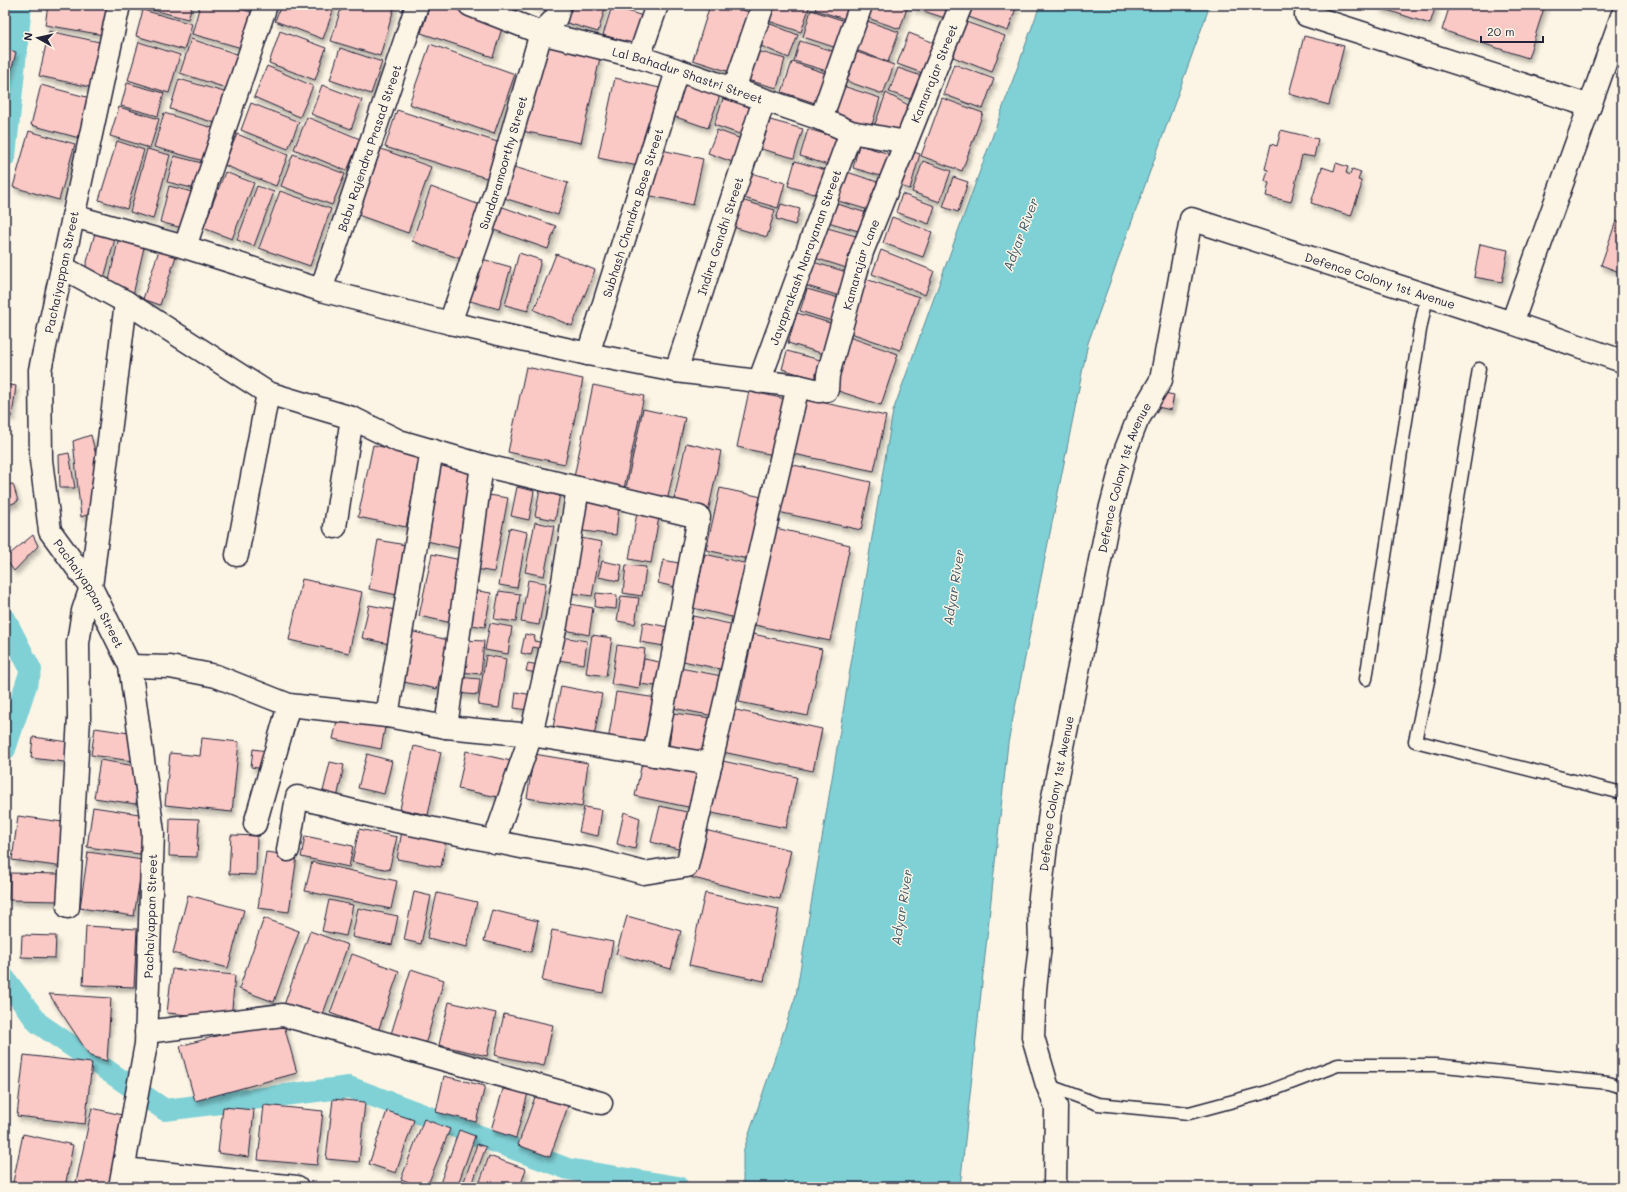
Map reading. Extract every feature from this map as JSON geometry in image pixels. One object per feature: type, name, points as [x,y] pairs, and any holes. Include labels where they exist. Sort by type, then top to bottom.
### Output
[{"type":"street","name":"Pachaiyappan Street","points":[[119,5],[40,370],[41,460],[50,531],[91,587],[130,666],[152,832],[146,1038],[124,1169]]},
{"type":"street","points":[[185,247],[266,5]]},
{"type":"street","name":"Babu Rajendra Prasad Street","points":[[321,290],[417,5]]},
{"type":"street","name":"Lal Bahadur Shastri Street","points":[[470,5],[540,33],[639,57],[821,119],[851,132],[906,142]]},
{"type":"street","points":[[540,33],[556,18],[560,5]]},
{"type":"street","points":[[639,57],[657,5]]},
{"type":"street","points":[[734,89],[763,5]]},
{"type":"street","points":[[821,119],[861,5]]},
{"type":"street","name":"Kamarajar Street","points":[[906,142],[961,5]]},
{"type":"street","points":[[1306,15],[1590,106]]},
{"type":"street","points":[[1512,323],[1622,16]]},
{"type":"street","name":"Sundaramoorthy Street","points":[[450,323],[495,192],[540,33]]},
{"type":"street","name":"Subhash Chandra Bose Street","points":[[588,354],[677,71]]},
{"type":"street","name":"Indira Gandhi Street","points":[[676,371],[764,100]]},
{"type":"street","name":"Jayaprakash Narayanan Street","points":[[759,382],[851,132]]},
{"type":"street","name":"Kamarajar Lane","points":[[798,386],[819,391],[827,390],[828,375],[862,252],[906,142]]},
{"type":"street","points":[[73,216],[185,247],[321,290],[450,323],[588,354],[676,371],[798,386],[687,866],[644,873],[591,859],[494,842],[377,817],[297,797],[288,850]]},
{"type":"street","name":"Defence Colony 1st Avenue","points":[[1054,1187],[1056,1106],[1047,1085],[1033,1037],[1035,990],[1040,945],[1039,905],[1050,812],[1110,510],[1126,449],[1136,421],[1161,380],[1191,219],[1512,323],[1622,361]]},
{"type":"street","points":[[62,267],[126,302],[268,393],[352,418],[399,440],[482,465],[699,517],[654,755]]},
{"type":"street","points":[[68,907],[79,718],[78,643],[83,610],[91,587],[126,302]]},
{"type":"street","points":[[237,555],[268,393]]},
{"type":"street","points":[[335,527],[352,418]]},
{"type":"street","points":[[387,716],[432,450]]},
{"type":"street","points":[[446,727],[482,465]]},
{"type":"street","points":[[494,842],[531,735],[556,625],[578,488]]},
{"type":"street","points":[[130,666],[170,667],[216,676],[289,705],[387,716],[446,727],[531,735],[711,764]]},
{"type":"street","points":[[255,824],[289,705]]},
{"type":"street","points":[[146,1038],[283,1016],[601,1103]]},
{"type":"street","points":[[124,1169],[297,1187]]},
{"type":"lane","points":[[1366,679],[1427,296]]},
{"type":"lane","points":[[1479,369],[1428,681],[1416,741],[1622,793]]},
{"type":"lane","points":[[1047,1085],[1098,1104],[1189,1113],[1267,1092],[1338,1065],[1435,1065],[1608,1083],[1622,1087]]},
{"type":"water","name":"Adyar River","points":[[1040,5],[1210,5],[1088,343],[1008,743],[960,1187],[743,1187],[743,1152],[796,995],[893,411]]},
{"type":"building","points":[[48,5],[109,5],[104,35],[45,25]]},
{"type":"building","points":[[137,5],[192,5],[188,19]]},
{"type":"building","points":[[200,5],[225,5],[251,12],[242,48],[192,34]]},
{"type":"building","points":[[234,5],[257,5],[255,11]]},
{"type":"building","points":[[281,5],[335,5],[323,39],[275,21]]},
{"type":"building","points":[[342,5],[395,5],[380,56],[331,41]]},
{"type":"building","points":[[430,5],[443,5],[503,25],[493,57],[421,33]]},
{"type":"building","points":[[530,5],[550,5],[548,10]]},
{"type":"building","points":[[569,5],[606,5],[598,32],[564,22]]},
{"type":"building","points":[[710,5],[727,5],[749,12],[730,72],[693,60]]},
{"type":"building","points":[[768,5],[810,5],[801,32],[763,19]]},
{"type":"building","points":[[817,5],[849,5],[845,19],[815,10]]},
{"type":"building","points":[[866,5],[908,5],[900,29],[862,16]]},
{"type":"building","points":[[912,5],[953,5],[948,19],[911,7]]},
{"type":"building","points":[[970,5],[1017,5],[1008,31],[966,16]]},
{"type":"building","points":[[1379,5],[1436,5],[1430,24],[1378,7]]},
{"type":"building","points":[[1450,5],[1545,5],[1528,58],[1442,30]]},
{"type":"building","points":[[612,6],[646,17],[638,45],[603,35]]},
{"type":"building","points":[[143,10],[192,24],[184,50],[136,36]]},
{"type":"building","points":[[811,10],[848,22],[840,49],[803,37]]},
{"type":"building","points":[[761,20],[798,35],[789,58],[752,42]]},
{"type":"building","points":[[864,20],[899,32],[888,62],[853,49]]},
{"type":"building","points":[[966,22],[1005,36],[992,72],[953,57]]},
{"type":"building","points":[[49,31],[104,43],[95,88],[39,76]]},
{"type":"building","points":[[280,31],[326,48],[315,80],[269,63]]},
{"type":"building","points":[[909,33],[937,44],[925,74],[897,64]]},
{"type":"building","points":[[1304,36],[1344,46],[1329,105],[1289,94]]},
{"type":"building","points":[[191,39],[240,55],[229,89],[180,73]]},
{"type":"building","points":[[800,41],[836,52],[830,72],[794,61]]},
{"type":"building","points":[[139,42],[180,55],[169,93],[128,80]]},
{"type":"building","points":[[430,44],[515,74],[494,134],[409,104]]},
{"type":"building","points":[[541,45],[600,58],[581,143],[522,131]]},
{"type":"building","points":[[340,48],[382,62],[371,94],[330,80]]},
{"type":"building","points":[[5,49],[16,52],[5,95]]},
{"type":"building","points":[[751,49],[785,59],[777,88],[743,79]]},
{"type":"building","points":[[854,51],[894,65],[883,94],[843,80]]},
{"type":"building","points":[[792,62],[828,74],[818,104],[782,92]]},
{"type":"building","points":[[954,64],[994,79],[983,109],[943,94]]},
{"type":"building","points":[[267,66],[313,86],[300,117],[254,97]]},
{"type":"building","points":[[898,68],[927,78],[919,102],[889,92]]},
{"type":"building","points":[[615,78],[660,88],[643,167],[598,158]]},
{"type":"building","points":[[179,79],[231,94],[222,125],[170,109]]},
{"type":"building","points":[[679,80],[720,95],[708,128],[667,114]]},
{"type":"building","points":[[127,83],[164,93],[158,116],[121,106]]},
{"type":"building","points":[[41,85],[94,99],[83,139],[31,125]]},
{"type":"building","points":[[322,85],[362,100],[351,129],[311,114]]},
{"type":"building","points":[[843,86],[880,98],[871,128],[833,116]]},
{"type":"building","points":[[725,93],[756,104],[745,136],[714,125]]},
{"type":"building","points":[[886,93],[912,107],[898,133],[875,124]]},
{"type":"building","points":[[942,98],[983,113],[962,171],[921,156]]},
{"type":"building","points":[[251,103],[299,122],[288,149],[241,130]]},
{"type":"building","points":[[119,107],[159,119],[150,148],[110,136]]},
{"type":"building","points":[[397,110],[504,144],[493,180],[385,147]]},
{"type":"building","points":[[164,113],[213,128],[204,161],[154,147]]},
{"type":"building","points":[[307,117],[360,139],[347,171],[294,149]]},
{"type":"building","points":[[770,120],[803,129],[794,158],[761,149]]},
{"type":"building","points":[[808,129],[845,140],[834,167],[800,156]]},
{"type":"building","points":[[717,130],[747,141],[738,164],[708,153]]},
{"type":"building","points":[[1281,130],[1318,139],[1314,157],[1302,155],[1291,202],[1266,196],[1269,183],[1265,181],[1268,170],[1265,169],[1271,144],[1277,146]]},
{"type":"building","points":[[29,131],[75,144],[59,200],[13,187]]},
{"type":"building","points":[[237,134],[288,155],[276,186],[224,165]]},
{"type":"building","points":[[117,141],[144,150],[127,209],[99,200]]},
{"type":"building","points":[[859,145],[890,154],[884,177],[853,168]]},
{"type":"building","points":[[147,149],[170,155],[153,219],[130,212]]},
{"type":"building","points":[[381,149],[431,167],[408,233],[358,215]]},
{"type":"building","points":[[657,149],[703,159],[693,205],[647,195]]},
{"type":"building","points":[[910,151],[920,154],[910,189],[900,186]]},
{"type":"building","points":[[293,154],[345,174],[332,205],[281,186]]},
{"type":"building","points":[[174,156],[202,163],[196,189],[167,182]]},
{"type":"building","points":[[795,161],[832,172],[824,197],[788,186]]},
{"type":"building","points":[[923,161],[951,171],[940,202],[912,192]]},
{"type":"building","points":[[1336,163],[1348,167],[1346,173],[1350,175],[1352,169],[1361,172],[1358,180],[1361,181],[1361,187],[1351,216],[1311,203],[1322,167],[1334,171]]},
{"type":"building","points":[[514,167],[568,183],[558,215],[504,198]]},
{"type":"building","points":[[844,171],[881,183],[872,211],[835,200]]},
{"type":"building","points":[[225,172],[254,183],[232,239],[203,228]]},
{"type":"building","points":[[751,173],[785,183],[778,208],[744,198]]},
{"type":"building","points":[[953,177],[968,182],[958,212],[943,207]]},
{"type":"building","points":[[169,186],[196,193],[186,229],[160,222]]},
{"type":"building","points":[[257,186],[274,192],[254,246],[237,240]]},
{"type":"building","points":[[431,187],[480,205],[461,259],[412,241]]},
{"type":"building","points":[[280,191],[331,209],[310,266],[259,248]]},
{"type":"building","points":[[902,194],[935,206],[929,224],[896,212]]},
{"type":"building","points":[[741,200],[775,210],[767,237],[733,227]]},
{"type":"building","points":[[834,203],[870,214],[865,233],[828,222]]},
{"type":"building","points":[[781,204],[800,209],[795,225],[776,219]]},
{"type":"building","points":[[500,206],[556,226],[548,249],[491,229]]},
{"type":"building","points":[[892,217],[932,232],[923,257],[883,243]]},
{"type":"building","points":[[1616,221],[1622,224],[1622,273],[1601,265]]},
{"type":"building","points":[[824,227],[863,238],[853,270],[815,258]]},
{"type":"building","points":[[95,233],[115,239],[104,278],[84,273]]},
{"type":"building","points":[[119,237],[145,243],[133,295],[107,289]]},
{"type":"building","points":[[161,244],[178,250],[160,305],[143,299]]},
{"type":"building","points":[[1480,244],[1508,250],[1502,282],[1474,277]]},
{"type":"building","points":[[881,250],[934,271],[925,295],[872,274]]},
{"type":"building","points":[[519,253],[541,260],[528,311],[505,305]]},
{"type":"building","points":[[556,254],[595,270],[572,326],[534,310]]},
{"type":"building","points":[[482,259],[511,267],[499,309],[470,301]]},
{"type":"building","points":[[813,262],[850,273],[843,297],[807,286]]},
{"type":"building","points":[[866,279],[919,297],[900,350],[848,332]]},
{"type":"building","points":[[807,289],[842,299],[835,322],[800,311]]},
{"type":"building","points":[[797,313],[833,324],[824,354],[788,343]]},
{"type":"building","points":[[849,337],[898,354],[881,405],[832,389]]},
{"type":"building","points":[[787,351],[824,361],[818,380],[782,369]]},
{"type":"building","points":[[526,367],[583,379],[565,464],[508,452]]},
{"type":"building","points":[[5,384],[16,386],[12,416],[5,414]]},
{"type":"building","points":[[593,385],[644,396],[623,493],[573,482]]},
{"type":"building","points":[[749,391],[790,400],[778,456],[737,447]]},
{"type":"building","points":[[1155,391],[1174,395],[1171,410],[1153,406]]},
{"type":"building","points":[[801,398],[886,416],[874,471],[789,453]]},
{"type":"building","points":[[643,409],[685,418],[666,506],[624,497]]},
{"type":"building","points":[[91,435],[101,476],[95,512],[81,517],[73,441]]},
{"type":"building","points":[[686,443],[721,451],[707,517],[672,509]]},
{"type":"building","points":[[373,445],[421,455],[406,527],[358,517]]},
{"type":"building","points":[[69,453],[75,488],[60,488],[59,455]]},
{"type":"building","points":[[439,461],[480,470],[463,549],[422,540]]},
{"type":"building","points":[[789,464],[871,482],[861,530],[778,512]]},
{"type":"building","points":[[13,484],[18,501],[5,507],[5,485]]},
{"type":"building","points":[[541,484],[561,488],[555,520],[535,516]]},
{"type":"building","points":[[517,487],[534,491],[529,520],[511,516]]},
{"type":"building","points":[[720,488],[762,497],[748,559],[706,550]]},
{"type":"building","points":[[489,495],[508,498],[494,572],[475,569]]},
{"type":"building","points":[[586,501],[619,505],[616,535],[583,531]]},
{"type":"building","points":[[638,507],[660,511],[651,563],[629,559]]},
{"type":"building","points":[[535,522],[554,526],[544,576],[525,572]]},
{"type":"building","points":[[771,527],[850,545],[830,641],[750,624]]},
{"type":"building","points":[[509,528],[527,532],[517,588],[499,585]]},
{"type":"building","points":[[33,535],[38,546],[14,571],[5,558]]},
{"type":"building","points":[[581,538],[602,542],[592,596],[571,593]]},
{"type":"building","points":[[378,540],[411,546],[402,596],[369,589]]},
{"type":"building","points":[[432,554],[466,561],[452,623],[419,616]]},
{"type":"building","points":[[705,554],[748,564],[736,618],[693,608]]},
{"type":"building","points":[[663,560],[684,564],[679,588],[658,583]]},
{"type":"building","points":[[602,561],[622,565],[619,581],[598,577]]},
{"type":"building","points":[[626,565],[646,567],[642,596],[623,593]]},
{"type":"building","points":[[302,579],[362,592],[349,653],[289,640]]},
{"type":"building","points":[[528,580],[546,583],[539,625],[521,622]]},
{"type":"building","points":[[472,590],[491,593],[485,627],[465,624]]},
{"type":"building","points":[[499,591],[520,594],[516,622],[494,619]]},
{"type":"building","points":[[596,593],[617,595],[616,609],[595,607]]},
{"type":"building","points":[[621,596],[639,598],[635,624],[617,621]]},
{"type":"building","points":[[570,604],[593,608],[589,635],[565,630]]},
{"type":"building","points":[[369,605],[401,611],[394,645],[362,638]]},
{"type":"building","points":[[693,616],[735,625],[725,670],[683,661]]},
{"type":"building","points":[[643,622],[668,627],[664,646],[640,642]]},
{"type":"building","points":[[490,623],[512,627],[508,654],[485,650]]},
{"type":"building","points":[[410,631],[448,640],[437,689],[399,681]]},
{"type":"building","points":[[525,634],[535,636],[534,641],[544,643],[543,649],[533,647],[531,655],[521,653]]},
{"type":"building","points":[[753,634],[822,649],[808,716],[739,702]]},
{"type":"building","points":[[592,635],[612,638],[606,676],[586,673]]},
{"type":"building","points":[[562,637],[587,641],[584,664],[558,660]]},
{"type":"building","points":[[463,640],[484,641],[481,674],[460,672]]},
{"type":"building","points":[[617,645],[645,649],[639,689],[611,684]]},
{"type":"building","points":[[486,655],[506,659],[499,708],[478,705]]},
{"type":"building","points":[[644,659],[660,662],[655,686],[640,684]]},
{"type":"building","points":[[528,663],[538,665],[536,673],[526,671]]},
{"type":"building","points":[[680,668],[722,676],[714,716],[673,708]]},
{"type":"building","points":[[458,677],[480,679],[478,695],[456,693]]},
{"type":"building","points":[[561,686],[602,694],[594,736],[553,728]]},
{"type":"building","points":[[516,692],[538,696],[535,711],[514,708]]},
{"type":"building","points":[[616,692],[657,698],[648,748],[608,741]]},
{"type":"building","points":[[727,708],[822,729],[813,771],[718,751]]},
{"type":"building","points":[[339,712],[386,722],[381,749],[333,739]]},
{"type":"building","points":[[673,713],[712,718],[708,754],[669,748]]},
{"type":"building","points":[[95,728],[136,734],[132,761],[91,755]]},
{"type":"building","points":[[33,737],[76,743],[73,763],[31,758]]},
{"type":"building","points":[[202,738],[239,742],[232,812],[165,805],[170,753],[200,756]]},
{"type":"building","points":[[414,746],[441,752],[428,815],[400,809]]},
{"type":"building","points":[[253,749],[267,751],[264,769],[251,767]]},
{"type":"building","points":[[466,751],[511,761],[503,798],[458,789]]},
{"type":"building","points":[[367,754],[392,761],[384,794],[358,788]]},
{"type":"building","points":[[534,754],[588,763],[582,807],[527,798]]},
{"type":"building","points":[[643,758],[705,771],[698,809],[635,796]]},
{"type":"building","points":[[100,760],[141,767],[136,804],[94,798]]},
{"type":"building","points":[[718,760],[797,777],[786,828],[707,812]]},
{"type":"building","points":[[330,762],[344,765],[336,803],[321,800]]},
{"type":"building","points":[[660,806],[691,813],[682,850],[651,842]]},
{"type":"building","points":[[93,807],[146,815],[140,854],[87,847]]},
{"type":"building","points":[[584,807],[602,810],[598,836],[579,832]]},
{"type":"building","points":[[624,812],[640,818],[635,849],[617,844]]},
{"type":"building","points":[[18,816],[70,823],[64,867],[12,860]]},
{"type":"building","points":[[170,818],[199,819],[197,857],[169,856]]},
{"type":"building","points":[[359,829],[397,837],[389,870],[352,862]]},
{"type":"building","points":[[700,829],[791,850],[780,899],[689,877]]},
{"type":"building","points":[[402,831],[446,839],[441,867],[397,859]]},
{"type":"building","points":[[231,835],[260,836],[257,836],[256,875],[229,874]]},
{"type":"building","points":[[305,836],[353,846],[349,867],[301,857]]},
{"type":"building","points":[[88,852],[143,860],[134,916],[80,908]]},
{"type":"building","points":[[266,852],[297,856],[289,912],[258,908]]},
{"type":"building","points":[[312,862],[397,881],[391,909],[305,891]]},
{"type":"building","points":[[10,873],[61,874],[61,901],[9,900]]},
{"type":"building","points":[[414,892],[431,896],[421,944],[404,940]]},
{"type":"building","points":[[437,893],[477,902],[467,947],[427,938]]},
{"type":"building","points":[[705,893],[779,909],[764,981],[689,965]]},
{"type":"building","points":[[188,895],[244,910],[228,968],[173,953]]},
{"type":"building","points":[[329,900],[353,905],[346,936],[322,931]]},
{"type":"building","points":[[358,908],[398,916],[392,945],[352,937]]},
{"type":"building","points":[[492,910],[538,921],[531,952],[484,941]]},
{"type":"building","points":[[627,916],[681,931],[671,969],[616,954]]},
{"type":"building","points":[[264,918],[299,931],[274,1002],[239,989]]},
{"type":"building","points":[[86,926],[137,929],[134,987],[83,985]]},
{"type":"building","points":[[552,930],[613,942],[603,993],[542,981]]},
{"type":"building","points":[[310,931],[348,945],[321,1019],[284,1005]]},
{"type":"building","points":[[22,935],[56,936],[55,958],[21,957]]},
{"type":"building","points":[[352,954],[399,971],[378,1031],[330,1013]]},
{"type":"building","points":[[172,969],[235,975],[231,1019],[167,1013]]},
{"type":"building","points":[[411,969],[444,980],[425,1045],[391,1034]]},
{"type":"building","points":[[49,994],[111,998],[107,1061],[90,1056]]},
{"type":"building","points":[[449,1002],[496,1013],[487,1056],[439,1045]]},
{"type":"building","points":[[504,1014],[553,1025],[544,1066],[495,1055]]},
{"type":"building","points":[[282,1018],[297,1073],[195,1101],[180,1046]]},
{"type":"building","points":[[24,1055],[92,1063],[85,1124],[17,1116]]},
{"type":"building","points":[[444,1076],[485,1086],[476,1122],[436,1112]]},
{"type":"building","points":[[503,1089],[528,1093],[516,1138],[491,1130]]},
{"type":"building","points":[[536,1094],[568,1106],[550,1157],[518,1145]]},
{"type":"building","points":[[333,1099],[365,1102],[359,1162],[326,1159]]},
{"type":"building","points":[[264,1105],[323,1111],[317,1165],[258,1160]]},
{"type":"building","points":[[223,1107],[254,1110],[249,1157],[218,1153]]},
{"type":"building","points":[[92,1108],[130,1117],[114,1187],[75,1187]]},
{"type":"building","points":[[387,1111],[414,1120],[396,1173],[369,1164]]},
{"type":"building","points":[[424,1119],[450,1129],[427,1187],[422,1187],[401,1179]]},
{"type":"building","points":[[459,1130],[475,1136],[457,1187],[439,1186]]},
{"type":"building","points":[[23,1134],[73,1145],[65,1187],[12,1187]]},
{"type":"building","points":[[477,1144],[486,1147],[471,1187],[462,1187]]},
{"type":"building","points":[[489,1156],[526,1169],[520,1187],[478,1187]]},
{"type":"waterway","points":[[5,156],[21,5]]},
{"type":"waterway","points":[[5,619],[31,670],[5,749]]},
{"type":"waterway","points":[[5,979],[38,1023],[165,1110],[349,1087],[568,1169],[678,1187]]}]
